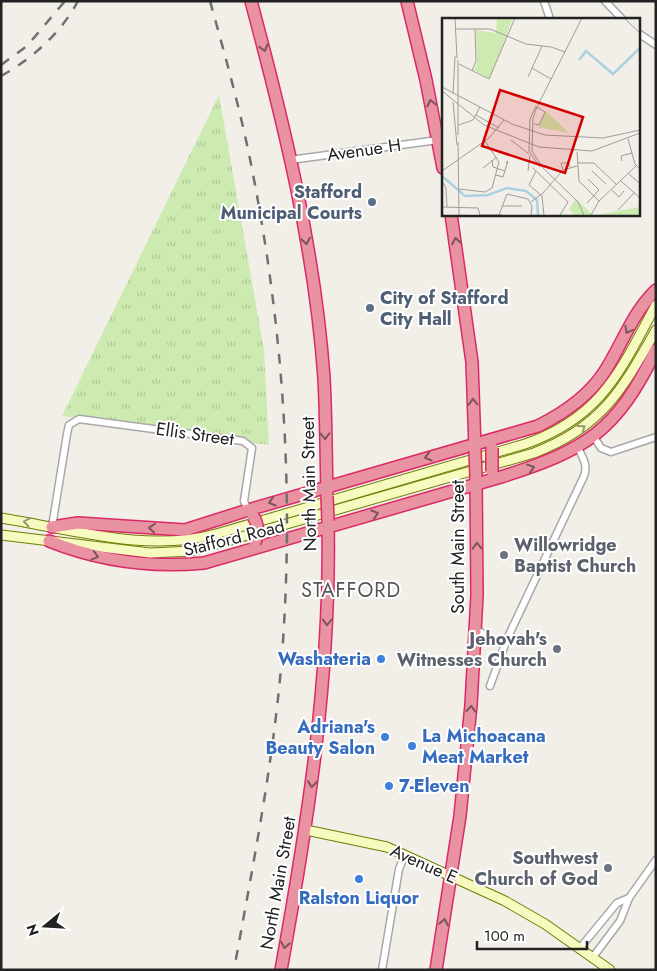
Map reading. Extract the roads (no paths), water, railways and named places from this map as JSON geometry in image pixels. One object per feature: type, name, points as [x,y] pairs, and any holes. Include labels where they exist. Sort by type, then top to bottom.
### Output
[{"type":"highway","name":"North Main Street","points":[[251,1],[290,160],[304,233],[324,378],[328,525],[327,626],[323,689],[306,830],[281,970]]},
{"type":"highway","points":[[407,1],[442,162]]},
{"type":"highway","name":"South Main Street","points":[[436,970],[465,774],[476,629],[476,481],[472,362],[451,215]]},
{"type":"highway","points":[[52,527],[78,523],[185,530],[327,491],[475,447],[538,426],[556,417],[581,398],[605,371],[635,317],[656,290]]},
{"type":"highway","points":[[49,541],[106,559],[162,565],[204,563],[253,546],[496,474],[548,462],[578,448],[608,424],[638,386],[656,350]]},
{"type":"highway","points":[[496,474],[492,448],[499,438]]},
{"type":"highway","points":[[250,513],[257,521],[257,537],[253,546]]},
{"type":"main road","name":"Stafford Road","points":[[1,518],[143,541],[183,541],[216,534],[525,444],[569,424],[597,401],[611,385],[656,305]]},
{"type":"main road","name":"Stafford Road","points":[[1,535],[150,553],[192,551],[534,453],[572,435],[605,409],[620,392],[656,330]]},
{"type":"main road","name":"Avenue E","points":[[306,830],[374,843],[451,876],[526,912],[610,970]]},
{"type":"street","points":[[544,1],[550,18]]},
{"type":"street","points":[[605,1],[621,18]]},
{"type":"street","points":[[640,34],[656,45]]},
{"type":"street","name":"Avenue H","points":[[290,160],[438,140]]},
{"type":"street","name":"Ellis Street","points":[[52,527],[69,426],[74,421],[85,419],[243,441],[252,448],[244,501],[250,513]]},
{"type":"street","points":[[594,437],[601,448],[611,452],[656,437]]},
{"type":"street","points":[[490,686],[507,639],[587,469],[586,462],[578,448]]},
{"type":"street","points":[[476,629],[494,641],[507,639]]},
{"type":"street","points":[[382,970],[399,869],[405,855]]},
{"type":"street","points":[[593,957],[620,920],[629,898],[656,860]]},
{"type":"street","points":[[580,948],[617,902],[629,898]]},
{"type":"railway","points":[[1,65],[27,46],[65,1]]},
{"type":"railway","points":[[1,76],[24,62],[45,44],[63,24],[78,1]]},
{"type":"railway","points":[[210,1],[242,123],[262,226],[279,352],[286,478],[285,605],[277,706],[261,820],[234,970]]},
{"type":"place","name":"Stafford Municipal Courts","points":[[372,202]]},
{"type":"place","name":"City of Stafford City Hall","points":[[370,308]]},
{"type":"place","name":"Willowridge Baptist Church","points":[[504,555]]},
{"type":"place","name":"Jehovah's Witnesses Church","points":[[557,649]]},
{"type":"place","name":"Washateria","points":[[381,659]]},
{"type":"place","name":"Adriana's Beauty Salon","points":[[385,737]]},
{"type":"place","name":"La Michoacana Meat Market","points":[[412,746]]},
{"type":"place","name":"7-Eleven","points":[[389,786]]},
{"type":"place","name":"Southwest Church of God","points":[[608,868]]},
{"type":"place","name":"Ralston Liquor","points":[[359,879]]},
{"type":"district","name":"STAFFORD","points":[[351,590]]}]
